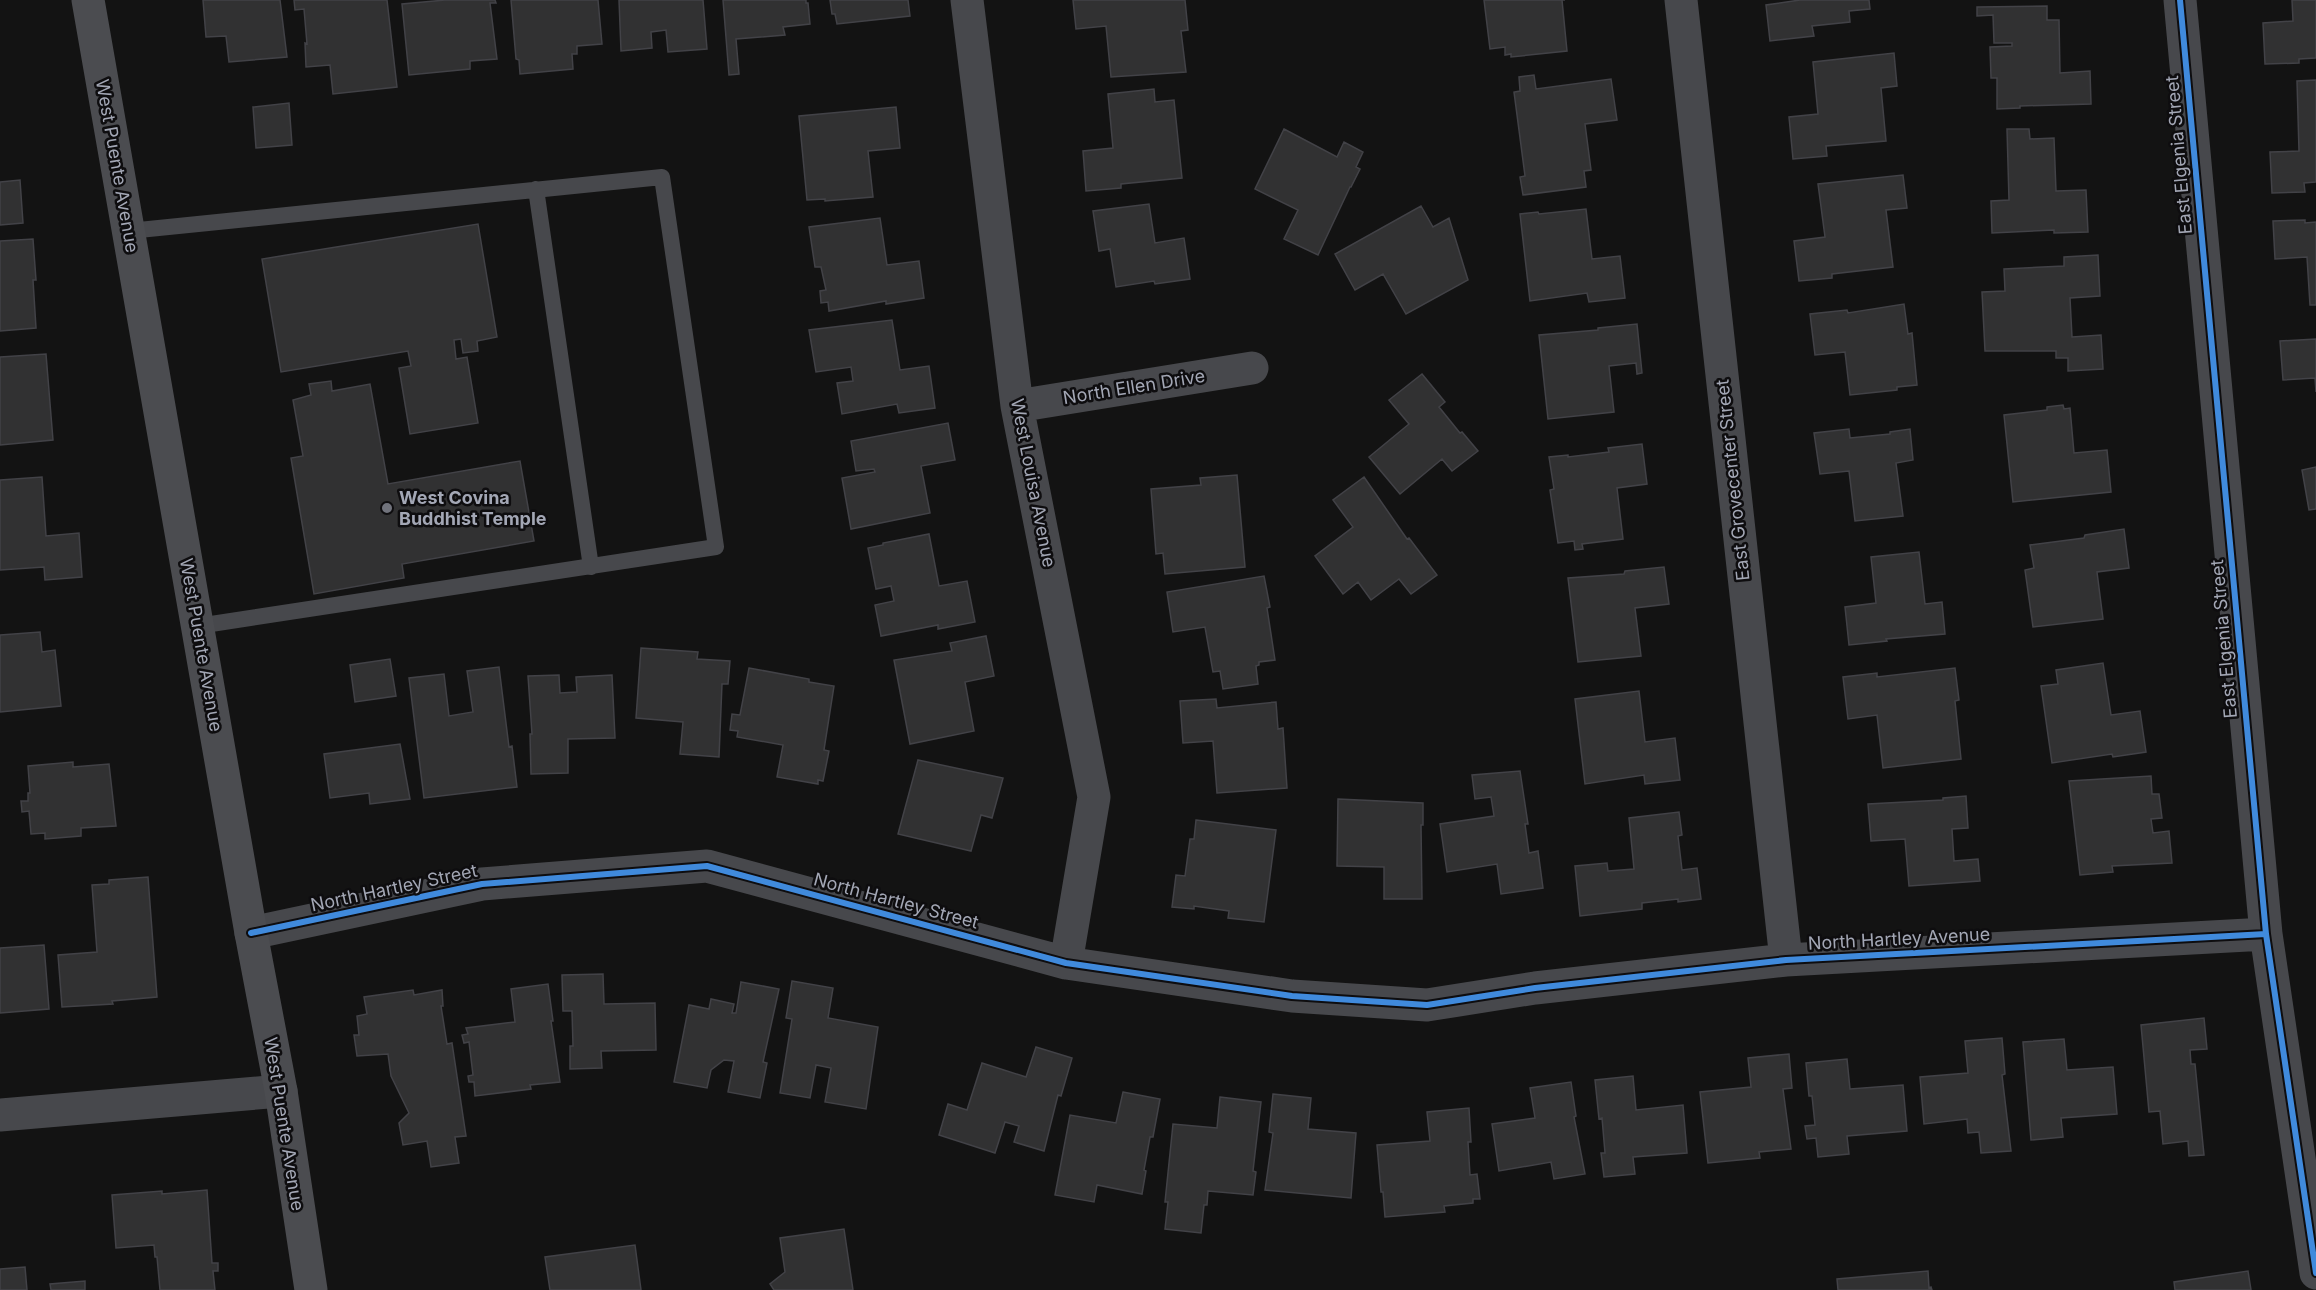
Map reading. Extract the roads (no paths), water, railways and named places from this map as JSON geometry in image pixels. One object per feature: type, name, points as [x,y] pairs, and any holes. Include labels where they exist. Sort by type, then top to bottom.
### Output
[{"type":"main road","name":"West Puente Avenue","points":[[88,0],[251,933],[281,1091],[311,1290]]},
{"type":"street","name":"West Louisa Avenue","points":[[967,0],[1017,406],[1094,797],[1066,963]]},
{"type":"street","name":"East Grovecenter Street","points":[[1681,0],[1786,960]]},
{"type":"street","name":"East Elgenia Street","points":[[2180,0],[2266,934],[2316,1273]]},
{"type":"street","name":"North Ellen Drive","points":[[1017,406],[1252,368]]},
{"type":"street","name":"North Hartley Street","points":[[251,933],[482,884],[707,866],[1066,963],[1292,996],[1427,1005],[1535,988]]},
{"type":"street","name":"North Hartley Avenue","points":[[1535,988],[1786,960],[2266,934]]},
{"type":"street","points":[[0,1115],[281,1091]]},
{"type":"lane","points":[[129,231],[662,177],[716,547],[198,626]]},
{"type":"lane","points":[[536,189],[591,567]]},
{"type":"place","name":"West Covina Buddhist Temple","points":[[387,508]]}]
